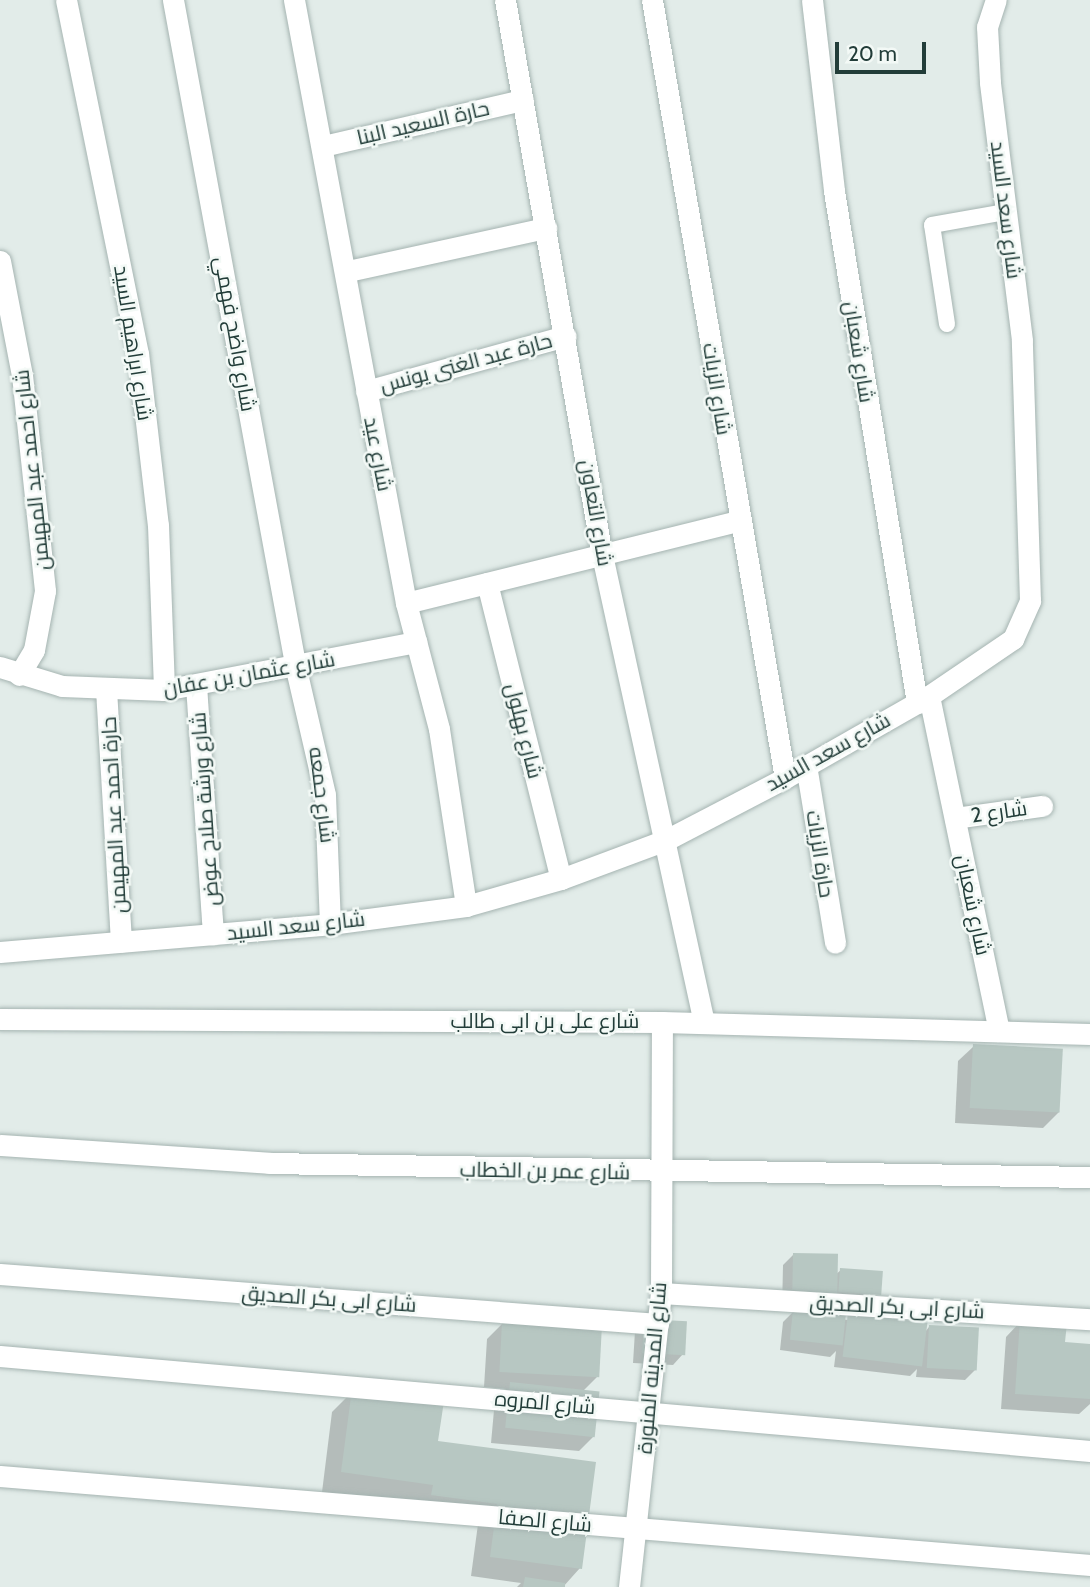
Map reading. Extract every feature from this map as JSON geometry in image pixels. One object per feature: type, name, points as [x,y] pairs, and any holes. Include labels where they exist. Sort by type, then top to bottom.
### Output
[{"type":"street","name":"شارع ابراهيم السيد","points":[[66,0],[138,353],[158,525],[164,690]]},
{"type":"street","name":"شارع واضح فهمي","points":[[173,0],[296,669]]},
{"type":"street","points":[[294,0],[299,0]]},
{"type":"street","name":"شارع عيد","points":[[294,0],[348,271],[366,391],[406,603],[453,804],[466,906]]},
{"type":"street","name":"شارع التعاون","points":[[505,0],[566,336],[602,555],[704,1022]]},
{"type":"street","name":"شارع الزيات","points":[[652,0],[738,521],[785,778]]},
{"type":"street","name":"شارع شعبان","points":[[812,0],[844,257],[923,700],[955,818],[999,1031]]},
{"type":"street","name":"شارع سعد السيد","points":[[0,952],[330,924],[466,906],[561,880],[666,840],[785,778],[923,700],[1013,639],[1030,601],[1022,340],[987,27],[996,0]]},
{"type":"street","name":"حارة السعيد البنا","points":[[323,146],[523,100]]},
{"type":"street","points":[[348,271],[546,228]]},
{"type":"street","name":"شارع احمد عبد المهيمن","points":[[0,261],[22,375],[45,591],[34,650],[9,671]]},
{"type":"street","name":"حارة عبد الغنى يونس","points":[[366,391],[566,336]]},
{"type":"street","points":[[406,603],[738,521]]},
{"type":"street","name":"شارع بهلول","points":[[487,583],[561,880]]},
{"type":"street","name":"شارع عثمان بن عفان","points":[[9,671],[106,689],[164,690],[296,669],[416,642]]},
{"type":"street","name":"شارع جمعه","points":[[296,669],[325,795],[330,924]]},
{"type":"street","name":"شارع ورشة صلاح عوض","points":[[196,685],[213,934]]},
{"type":"street","name":"حارة احمد عبد المهيمن","points":[[106,689],[121,942]]},
{"type":"street","name":"حارة الزيات","points":[[806,765],[835,943]]},
{"type":"street","name":"شارع 2","points":[[955,818],[1042,806]]},
{"type":"street","name":"شارع على بن ابى طالب","points":[[0,1020],[662,1021],[1090,1034]]},
{"type":"street","name":"شارع المدينه المنورة","points":[[629,1587],[661,1293],[657,1174],[662,1021]]},
{"type":"street","name":"شارع عمر بن الخطاب","points":[[0,1145],[269,1163],[657,1174],[1090,1177]]},
{"type":"street","name":"شارع ابى بكر الصديق","points":[[0,1274],[658,1324]]},
{"type":"street","name":"شارع ابى بكر الصديق","points":[[661,1293],[1090,1319]]},
{"type":"street","name":"شارع المروه","points":[[0,1356],[1090,1451]]},
{"type":"street","name":"شارع الصفا","points":[[0,1476],[1090,1565]]},
{"type":"lane","points":[[947,324],[932,225],[1006,212]]},
{"type":"building","points":[[973,1044],[1063,1049],[1060,1113],[970,1108]]},
{"type":"building","points":[[793,1253],[838,1254],[837,1301],[792,1300]]},
{"type":"building","points":[[840,1268],[883,1271],[881,1295],[838,1292]]},
{"type":"building","points":[[793,1310],[846,1316],[843,1345],[790,1340]]},
{"type":"building","points":[[848,1313],[927,1323],[922,1366],[843,1357]]},
{"type":"building","points":[[644,1319],[687,1321],[685,1355],[642,1353]]},
{"type":"building","points":[[1020,1319],[1067,1323],[1065,1342],[1090,1344],[1090,1399],[1015,1394]]},
{"type":"building","points":[[502,1322],[602,1327],[599,1377],[499,1372]]},
{"type":"building","points":[[929,1325],[979,1328],[977,1371],[927,1368]]},
{"type":"building","points":[[510,1382],[600,1391],[595,1437],[505,1428]]},
{"type":"building","points":[[352,1389],[444,1401],[438,1441],[596,1462],[582,1569],[490,1557],[497,1504],[431,1495],[433,1485],[341,1472]]},
{"type":"building","points":[[525,1577],[565,1583],[565,1587],[523,1587]]}]
